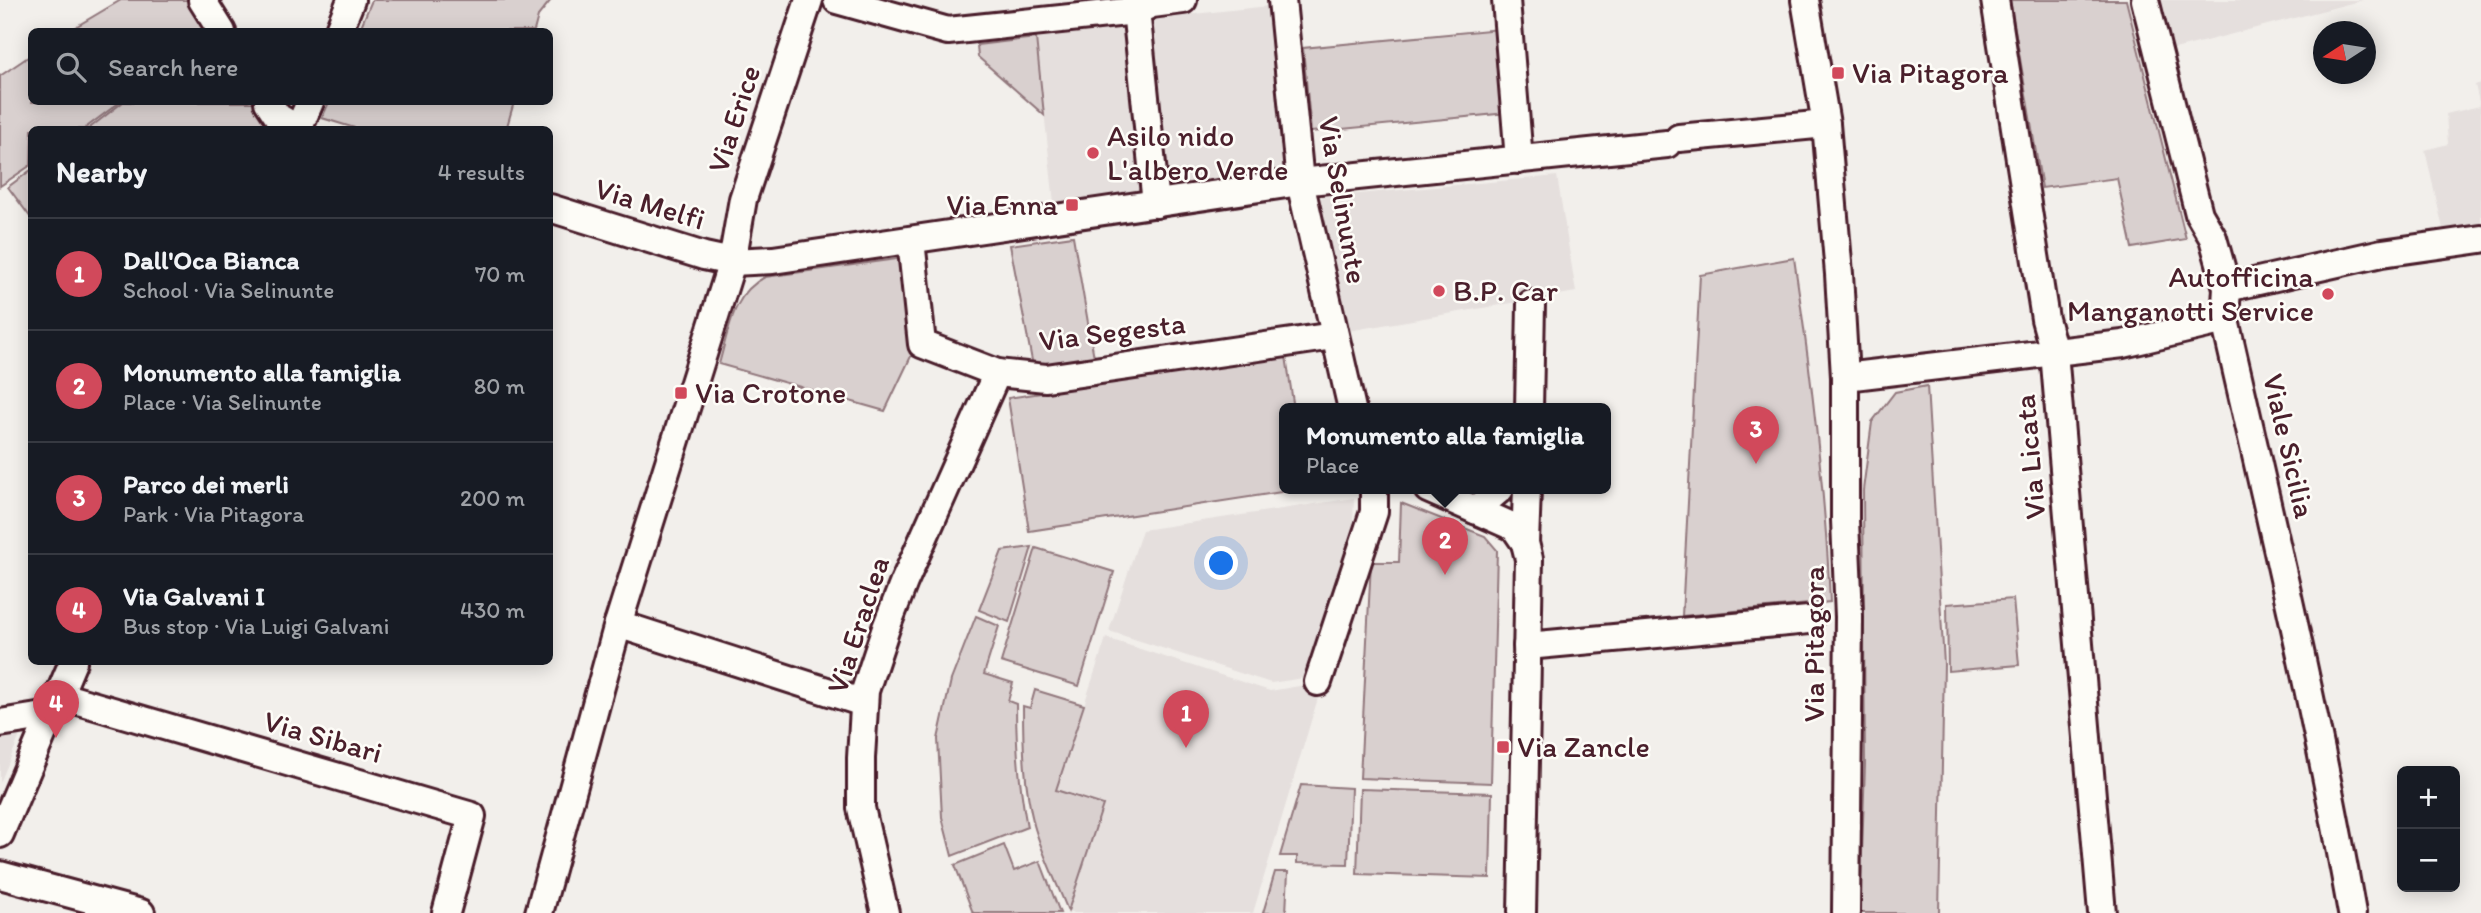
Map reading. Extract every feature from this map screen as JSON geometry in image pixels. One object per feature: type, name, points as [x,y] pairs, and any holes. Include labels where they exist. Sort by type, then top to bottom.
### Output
[{"type":"street","points":[[202,0],[220,28]]},
{"type":"street","points":[[340,28],[351,0]]},
{"type":"street","name":"Via Erice","points":[[732,262],[743,199],[809,0]]},
{"type":"street","points":[[837,0],[948,31],[1183,0]]},
{"type":"street","name":"Via Selinunte","points":[[1282,0],[1300,182],[1351,403]]},
{"type":"street","points":[[1506,0],[1519,160]]},
{"type":"street","name":"Via Pitagora","points":[[1805,0],[1826,124],[1845,377],[1845,520],[1849,617],[1846,913]]},
{"type":"street","name":"Via Licata","points":[[1995,0],[2045,319],[2054,352],[2102,913]]},
{"type":"street","name":"Viale Sicilia","points":[[2145,0],[2199,214],[2213,238],[2227,288],[2225,320],[2298,633],[2352,913]]},
{"type":"street","points":[[1135,5],[1156,204]]},
{"type":"street","points":[[270,105],[278,117],[294,126]]},
{"type":"street","points":[[300,126],[309,105]]},
{"type":"street","points":[[540,913],[618,624],[732,262],[773,260],[1300,182],[1519,160],[1826,124]]},
{"type":"street","name":"Via Melfi","points":[[553,209],[704,256],[732,262]]},
{"type":"street","points":[[2227,288],[2382,253],[2481,239]]},
{"type":"street","name":"Via Segesta","points":[[911,240],[922,344],[997,373],[1046,378],[1334,336]]},
{"type":"street","points":[[1529,403],[1531,304]]},
{"type":"street","points":[[1845,377],[2123,344],[2225,320]]},
{"type":"street","name":"Via Eraclea","points":[[885,913],[861,808],[864,703],[886,628],[904,582],[997,373]]},
{"type":"street","points":[[1318,682],[1374,512],[1374,494]]},
{"type":"street","points":[[1439,494],[1514,527],[1525,543],[1530,559],[1522,913]]},
{"type":"street","points":[[1475,510],[1494,494]]},
{"type":"street","points":[[1525,543],[1527,494]]},
{"type":"street","points":[[1527,646],[1809,620]]},
{"type":"street","points":[[618,624],[864,703]]},
{"type":"street","points":[[0,834],[72,665]]},
{"type":"street","points":[[0,723],[54,705]]},
{"type":"street","name":"Via Sibari","points":[[54,705],[472,816],[446,913]]},
{"type":"street","points":[[0,875],[141,913]]},
{"type":"shaded area","points":[[121,0],[195,0],[208,28],[74,28]]},
{"type":"shaded area","points":[[372,0],[551,0],[538,16],[535,28],[360,28]]},
{"type":"shaded area","points":[[2010,0],[2126,0],[2186,239],[2132,248],[2117,178],[2042,188]]},
{"type":"shaded area","points":[[2158,0],[2363,0],[2171,50]]},
{"type":"shaded area","points":[[1269,6],[1287,171],[1164,187],[1147,19]]},
{"type":"shaded area","name":"Asilo nido L'albero Verde","points":[[1124,28],[1141,190],[1054,203],[1036,38]]},
{"type":"shaded area","points":[[1499,29],[1507,113],[1311,132],[1303,48]]},
{"type":"shaded area","points":[[1036,38],[1044,115],[978,57],[977,45]]},
{"type":"shaded area","points":[[28,57],[28,105],[116,105],[88,126],[28,126],[28,167],[0,186],[0,76]]},
{"type":"shaded area","points":[[2481,83],[2481,227],[2444,233],[2425,150],[2448,144],[2446,114],[2480,106],[2475,85]]},
{"type":"shaded area","points":[[119,105],[260,105],[273,126],[92,126]]},
{"type":"shaded area","points":[[328,105],[513,105],[507,126],[348,126],[322,118]]},
{"type":"shaded area","points":[[28,172],[28,214],[8,187]]},
{"type":"shaded area","points":[[1557,176],[1576,292],[1342,332],[1313,198]]},
{"type":"shaded area","points":[[1073,236],[1095,363],[1033,366],[1010,245]]},
{"type":"shaded area","points":[[904,258],[913,352],[885,411],[719,364],[733,314],[745,293],[765,277]]},
{"type":"shaded area","points":[[1794,258],[1825,515],[1830,602],[1682,616],[1700,275]]},
{"type":"shaded area","points":[[1286,356],[1293,403],[1279,403],[1279,492],[1029,531],[1008,398]]},
{"type":"shaded area","points":[[1927,386],[1944,664],[1939,913],[1860,913],[1865,764],[1863,490],[1872,422],[1895,392]]},
{"type":"shaded area","points":[[1354,498],[1352,549],[1310,677],[1271,683],[1109,631],[1142,530]]},
{"type":"shaded area","points":[[1401,503],[1485,536],[1497,550],[1491,783],[1360,778],[1371,562],[1399,562]]},
{"type":"shaded area","points":[[1032,547],[1009,622],[979,610],[1002,551]]},
{"type":"shaded area","points":[[1036,548],[1114,572],[1079,686],[1001,662]]},
{"type":"shaded area","points":[[2013,599],[2019,665],[1948,671],[1947,604]]},
{"type":"shaded area","points":[[976,616],[999,626],[984,674],[1013,683],[1008,701],[1016,704],[1018,766],[1027,827],[952,856],[942,817],[938,739],[951,680]]},
{"type":"shaded area","points":[[1106,638],[1270,691],[1311,684],[1321,688],[1253,913],[1068,911],[1103,806],[1056,790]]},
{"type":"shaded area","points":[[1035,690],[1084,705],[1056,790],[1103,805],[1068,911],[1037,836],[1028,796],[1023,706],[1030,708]]},
{"type":"shaded area","points":[[24,726],[0,783],[0,730]]},
{"type":"shaded area","points":[[1301,785],[1351,788],[1348,864],[1297,863],[1297,856],[1280,856]]},
{"type":"shaded area","points":[[1360,789],[1492,793],[1490,878],[1357,874]]},
{"type":"shaded area","points":[[1004,845],[1014,871],[1040,861],[1060,913],[973,913],[955,865]]},
{"type":"shaded area","points":[[1275,872],[1288,872],[1286,913],[1263,913]]},
{"type":"place","name":"Via Pitagora","points":[[1838,73]]},
{"type":"place","name":"Asilo nido L'albero Verde","points":[[1093,153]]},
{"type":"place","name":"Via Enna","points":[[1072,205]]},
{"type":"place","name":"B.P. Car","points":[[1439,291]]},
{"type":"place","name":"Autofficina Manganotti Service","points":[[2328,294]]},
{"type":"place","name":"Via Crotone","points":[[681,393]]},
{"type":"place","name":"Parco dei merli","points":[[1756,464]]},
{"type":"place","name":"Monumento alla famiglia","points":[[1445,575]]},
{"type":"place","name":"Via Galvani I","points":[[56,738]]},
{"type":"place","name":"Via Zancle","points":[[1503,747]]},
{"type":"place","name":"Dall'Oca Bianca","points":[[1186,748]]}]
